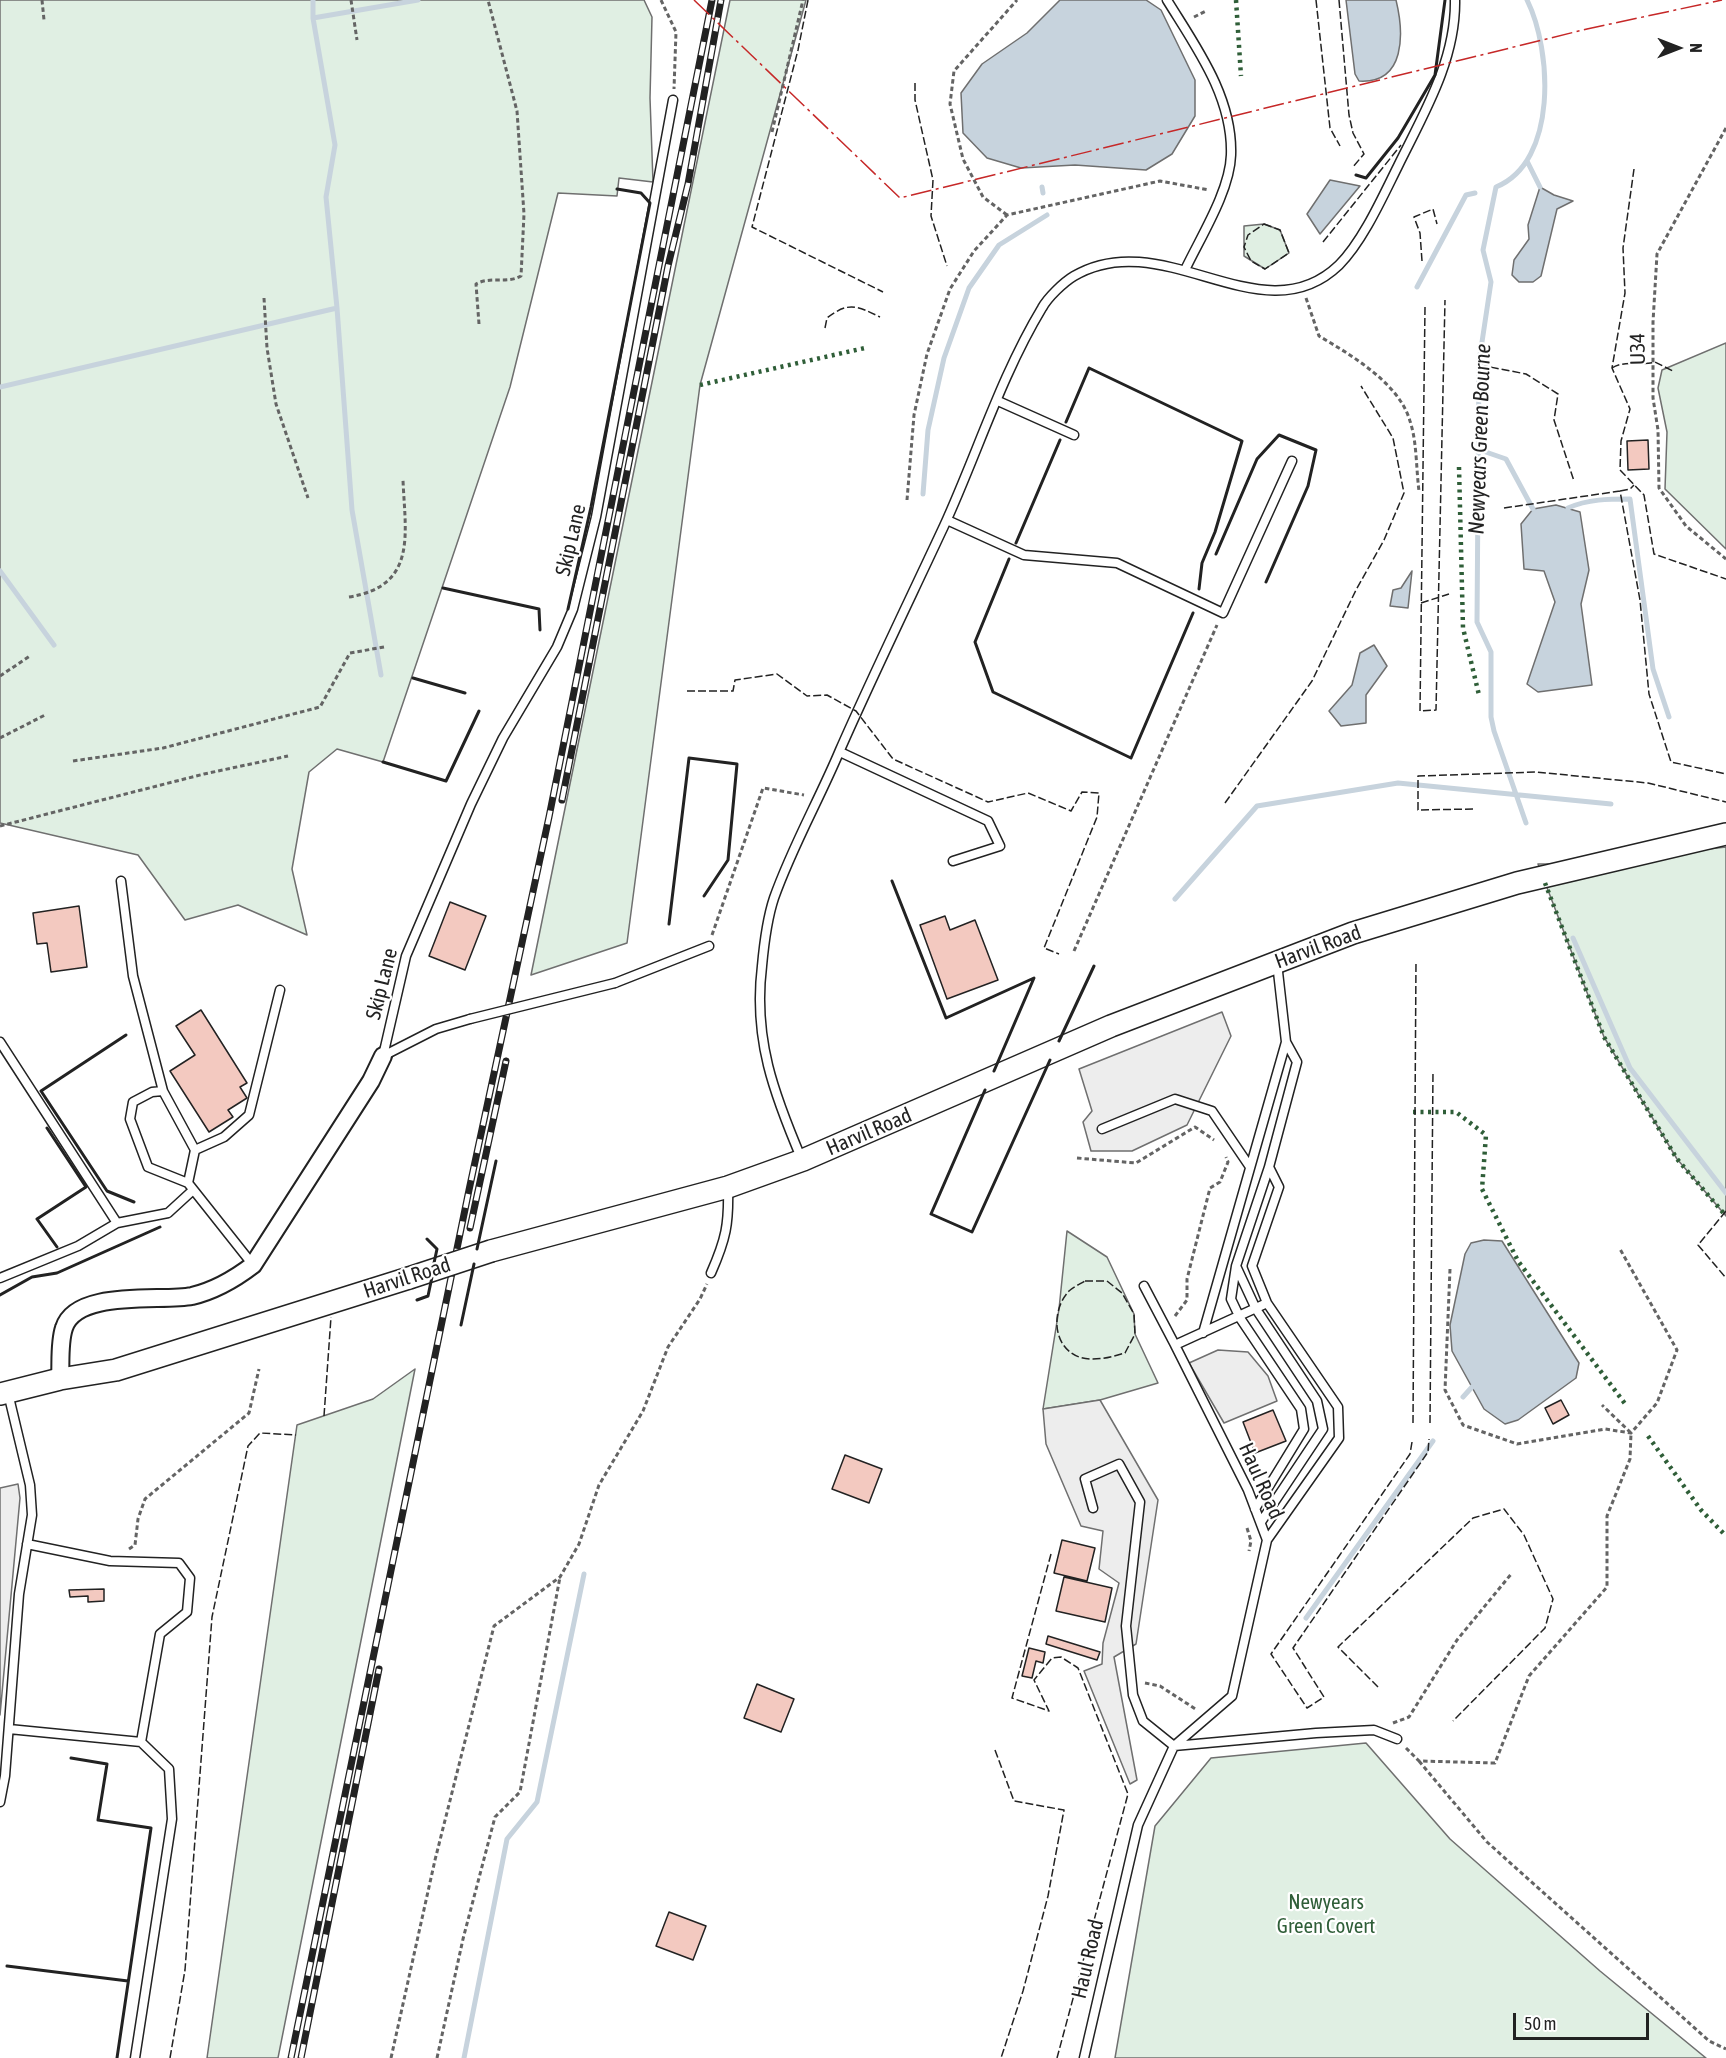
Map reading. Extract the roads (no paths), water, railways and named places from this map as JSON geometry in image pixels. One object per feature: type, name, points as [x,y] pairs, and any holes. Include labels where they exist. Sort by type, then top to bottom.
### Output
[{"type":"street","name":"Harvil Road","points":[[4,1393],[60,1379],[116,1370],[491,1251],[728,1187],[803,1160],[1055,1051],[1353,933],[1517,883],[1726,834]]},
{"type":"street","points":[[60,1379],[64,1327],[83,1306],[134,1298],[192,1296],[236,1278],[253,1265],[371,1081],[383,1056]]},
{"type":"lane","points":[[1167,0],[1208,64],[1223,103],[1231,156],[1222,192],[1185,270]]},
{"type":"lane","points":[[803,1160],[767,1070],[760,1016],[761,967],[773,902],[816,797],[840,752],[856,711],[947,520],[998,401],[1044,304],[1074,276],[1112,262],[1153,261],[1253,291],[1302,288],[1338,265],[1372,217],[1439,83],[1455,21],[1455,0]]},
{"type":"lane","name":"Skip Lane","points":[[383,1056],[406,956],[424,913],[502,738],[557,647],[573,609],[596,517],[673,100]]},
{"type":"lane","points":[[998,401],[1074,435]]},
{"type":"lane","points":[[947,520],[1024,555],[1117,563],[1223,613],[1292,461]]},
{"type":"lane","points":[[840,752],[988,821],[1000,846],[953,861]]},
{"type":"lane","points":[[0,1278],[78,1246],[117,1223],[168,1212],[190,1187],[195,1150],[162,1091],[133,976],[121,881]]},
{"type":"lane","points":[[383,1056],[436,1029],[470,1018],[615,983],[709,946]]},
{"type":"lane","points":[[1255,1509],[1304,1429],[1301,1409],[1240,1318],[1231,1299],[1236,1266],[1269,1167],[1297,1062],[1286,1042],[1277,962]]},
{"type":"lane","points":[[195,1150],[224,1137],[249,1115],[280,990]]},
{"type":"lane","points":[[0,1042],[117,1223]]},
{"type":"lane","points":[[1203,1333],[1286,1042]]},
{"type":"lane","points":[[162,1091],[152,1092],[133,1102],[130,1119],[148,1167],[190,1187],[253,1265]]},
{"type":"lane","points":[[1102,1129],[1175,1099],[1212,1111],[1250,1167]]},
{"type":"lane","points":[[1267,1540],[1339,1438],[1338,1407],[1267,1303],[1252,1266],[1279,1187],[1269,1167]]},
{"type":"lane","points":[[711,1273],[724,1242],[729,1222],[728,1187]]},
{"type":"lane","points":[[1236,1266],[1256,1309],[1317,1401],[1323,1429],[1261,1522]]},
{"type":"lane","name":"Haul Road","points":[[1084,2058],[1138,1825],[1174,1746],[1232,1696],[1267,1540],[1248,1490],[1144,1286]]},
{"type":"lane","points":[[1175,1345],[1240,1318],[1267,1303]]},
{"type":"lane","points":[[0,1802],[9,1729],[19,1594],[32,1515],[30,1485],[4,1393]]},
{"type":"lane","points":[[1093,1508],[1085,1479],[1119,1464],[1140,1502],[1126,1626],[1133,1695],[1143,1721],[1174,1746],[1374,1730],[1397,1739]]},
{"type":"lane","points":[[27,1544],[110,1561],[179,1563],[190,1578],[187,1612],[160,1634],[141,1742]]},
{"type":"lane","points":[[9,1729],[141,1742],[169,1769],[172,1819],[135,2058]]},
{"type":"waterway","points":[[0,387],[337,308],[326,197],[335,145],[313,18],[313,0]]},
{"type":"waterway","points":[[313,18],[418,0]]},
{"type":"waterway","name":"Newyears Green Bourne","points":[[1526,823],[1494,731],[1491,717],[1491,652],[1477,622],[1479,362],[1491,282],[1483,250],[1496,187],[1516,174],[1531,154],[1540,130],[1544,103],[1545,75],[1541,47],[1527,0]]},
{"type":"waterway","points":[[1527,161],[1540,187]]},
{"type":"waterway","points":[[1042,187],[1043,193]]},
{"type":"waterway","points":[[1417,287],[1466,195],[1475,193]]},
{"type":"waterway","points":[[923,494],[928,430],[944,358],[969,288],[999,245],[1047,215]]},
{"type":"waterway","points":[[337,308],[352,510],[381,675]]},
{"type":"waterway","points":[[1480,450],[1506,459],[1533,509]]},
{"type":"waterway","points":[[1568,508],[1591,501],[1630,499],[1653,669],[1669,717]]},
{"type":"waterway","points":[[0,571],[54,645]]},
{"type":"waterway","points":[[1175,899],[1257,806],[1398,783],[1611,804]]},
{"type":"waterway","name":"Newyears Green Bourne","points":[[1573,938],[1630,1068],[1726,1193]]},
{"type":"waterway","points":[[1463,1397],[1472,1387]]},
{"type":"waterway","points":[[1306,1618],[1433,1441]]},
{"type":"waterway","points":[[464,2058],[507,1839],[537,1802],[584,1574]]},
{"type":"railway","points":[[291,2058],[469,1190],[549,817],[712,0]]},
{"type":"railway","points":[[562,800],[668,266],[688,184],[721,0]]},
{"type":"railway","points":[[470,1228],[506,1061]]},
{"type":"railway","points":[[301,2058],[379,1669]]},
{"type":"park label","name":"Newyears Green Covert","points":[[1326,1914]]}]
